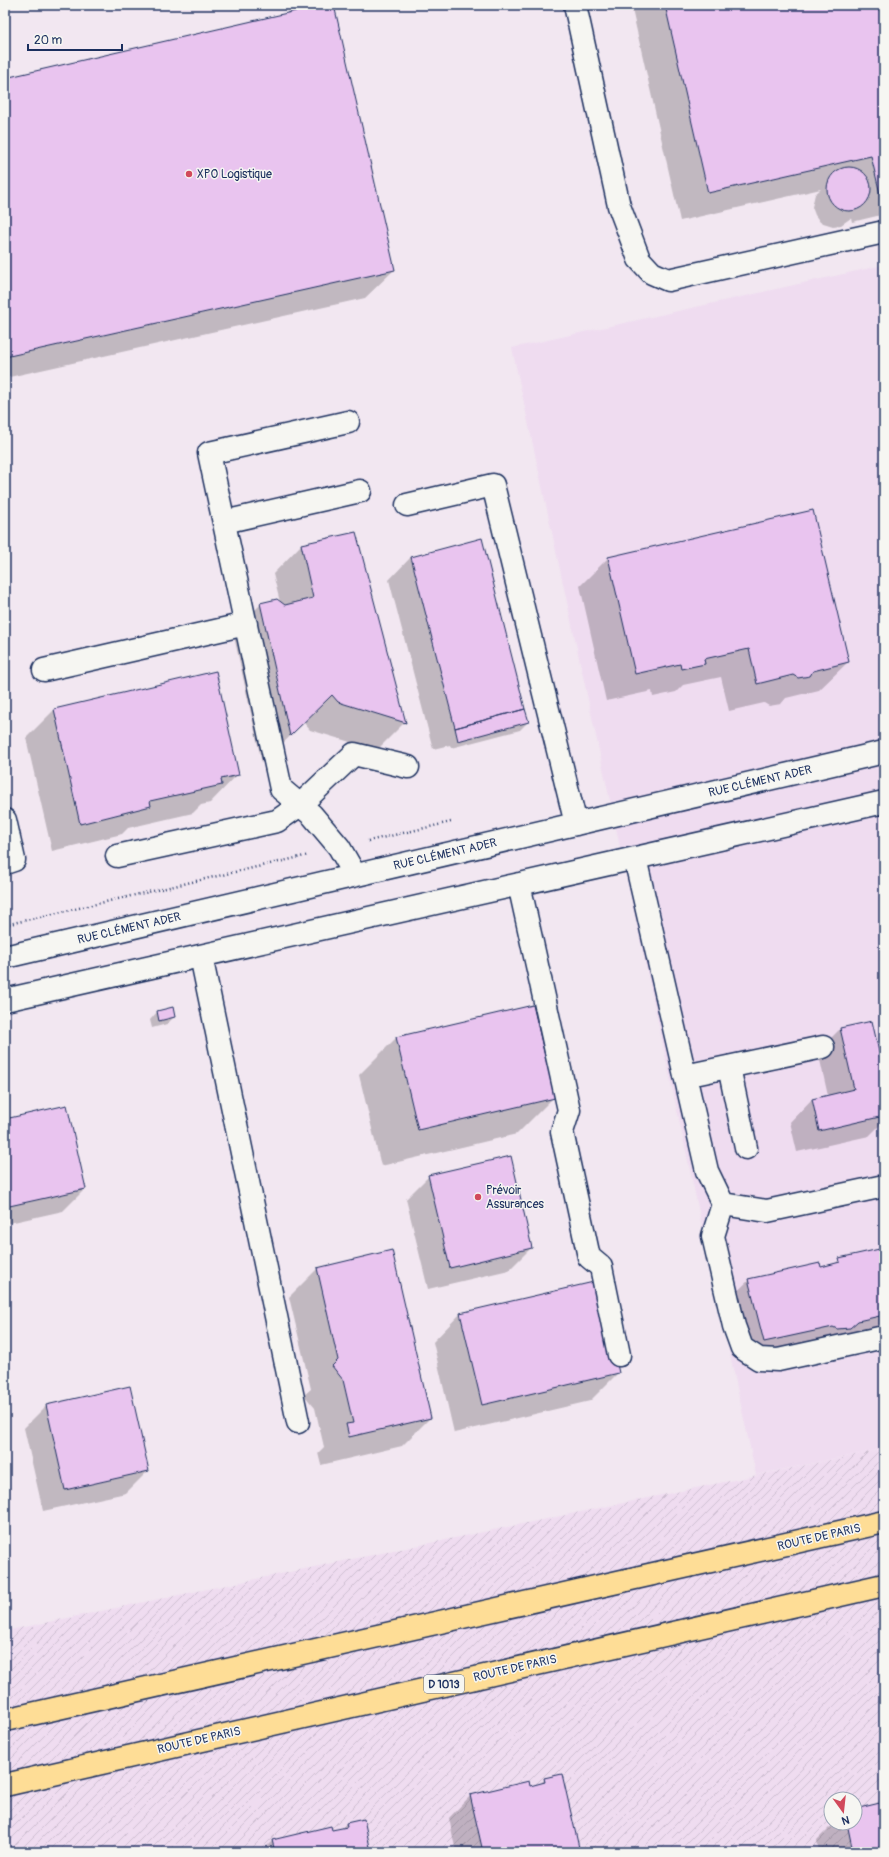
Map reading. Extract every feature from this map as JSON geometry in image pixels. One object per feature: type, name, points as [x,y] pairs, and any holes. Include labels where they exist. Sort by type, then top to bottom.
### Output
[{"type":"main road","name":"ROUTE DE PARIS","points":[[5,1720],[884,1522]]},
{"type":"main road","name":"ROUTE DE PARIS","points":[[5,1785],[884,1585]]},
{"type":"street","points":[[575,5],[619,206],[639,259],[652,273],[668,280],[884,232]]},
{"type":"street","points":[[348,422],[209,454],[281,789],[312,815],[339,847],[355,875]]},
{"type":"street","points":[[407,505],[493,485],[576,824]]},
{"type":"street","points":[[224,522],[360,491]]},
{"type":"street","points":[[44,670],[246,624]]},
{"type":"street","name":"RUE CLÉMENT ADER","points":[[5,956],[884,752]]},
{"type":"street","points":[[117,856],[277,821],[300,805],[354,754],[408,767]]},
{"type":"street","points":[[5,1000],[884,802]]},
{"type":"street","points":[[5,820],[14,860],[5,863]]},
{"type":"street","points":[[635,858],[708,1171],[723,1204],[713,1236],[734,1326],[742,1348],[759,1359],[778,1360],[884,1337]]},
{"type":"street","points":[[519,884],[569,1110],[562,1132],[589,1257],[601,1267],[619,1355]]},
{"type":"street","points":[[201,956],[298,1422]]},
{"type":"street","points":[[685,1076],[823,1047]]},
{"type":"street","points":[[728,1067],[746,1148]]},
{"type":"street","points":[[723,1204],[767,1211],[884,1186]]},
{"type":"shaded area","points":[[884,265],[884,1449],[756,1475],[512,348]]},
{"type":"shaded area","points":[[884,1449],[884,1852],[5,1852],[5,1631]]},
{"type":"building","name":"XPO Logistique","points":[[322,5],[334,5],[395,270],[5,357],[5,78]]},
{"type":"building","points":[[665,5],[884,5],[884,193],[880,194],[871,156],[708,193]]},
{"type":"building","points":[[849,167],[861,171],[867,177],[871,189],[867,201],[861,207],[849,211],[837,207],[831,201],[827,189],[831,177],[837,171]]},
{"type":"building","points":[[813,510],[849,662],[813,671],[810,676],[798,678],[793,675],[757,684],[749,649],[704,659],[705,664],[681,669],[680,664],[635,674],[608,557]]},
{"type":"building","points":[[356,532],[406,723],[338,702],[332,695],[290,736],[260,603],[277,599],[285,605],[313,598],[301,544]]},
{"type":"building","points":[[482,538],[525,709],[455,728],[411,557]]},
{"type":"building","points":[[216,671],[239,775],[221,779],[222,785],[150,801],[151,806],[80,824],[54,709]]},
{"type":"building","points":[[525,709],[529,722],[458,741],[455,728]]},
{"type":"building","points":[[533,1005],[555,1098],[418,1130],[396,1037]]},
{"type":"building","points":[[173,1007],[175,1017],[159,1021],[157,1011]]},
{"type":"building","points":[[872,1021],[884,1074],[884,1116],[819,1131],[812,1099],[854,1089],[840,1028]]},
{"type":"building","points":[[67,1105],[86,1189],[5,1207],[5,1119]]},
{"type":"building","points":[[511,1156],[532,1248],[450,1268],[428,1175]]},
{"type":"building","points":[[884,1248],[884,1315],[858,1321],[850,1328],[837,1329],[833,1327],[764,1342],[748,1279],[820,1263],[821,1267],[840,1262],[839,1258]]},
{"type":"building","points":[[392,1250],[431,1418],[349,1437],[346,1424],[353,1423],[343,1380],[332,1366],[338,1360],[317,1268]]},
{"type":"building","points":[[598,1281],[619,1373],[482,1405],[460,1313]]},
{"type":"building","points":[[130,1386],[149,1471],[65,1490],[46,1405]]},
{"type":"building","points":[[562,1774],[580,1852],[483,1852],[470,1795],[529,1781],[530,1786],[545,1782],[544,1778]]},
{"type":"building","points":[[884,1802],[884,1852],[853,1852],[849,1831],[863,1831],[863,1807]]},
{"type":"building","points":[[364,1819],[371,1852],[275,1852],[272,1840],[331,1826],[332,1830],[347,1827],[346,1823]]},
{"type":"place","name":"XPO Logistique","points":[[189,174]]},
{"type":"place","name":"Prévoir Assurances","points":[[478,1197]]}]
